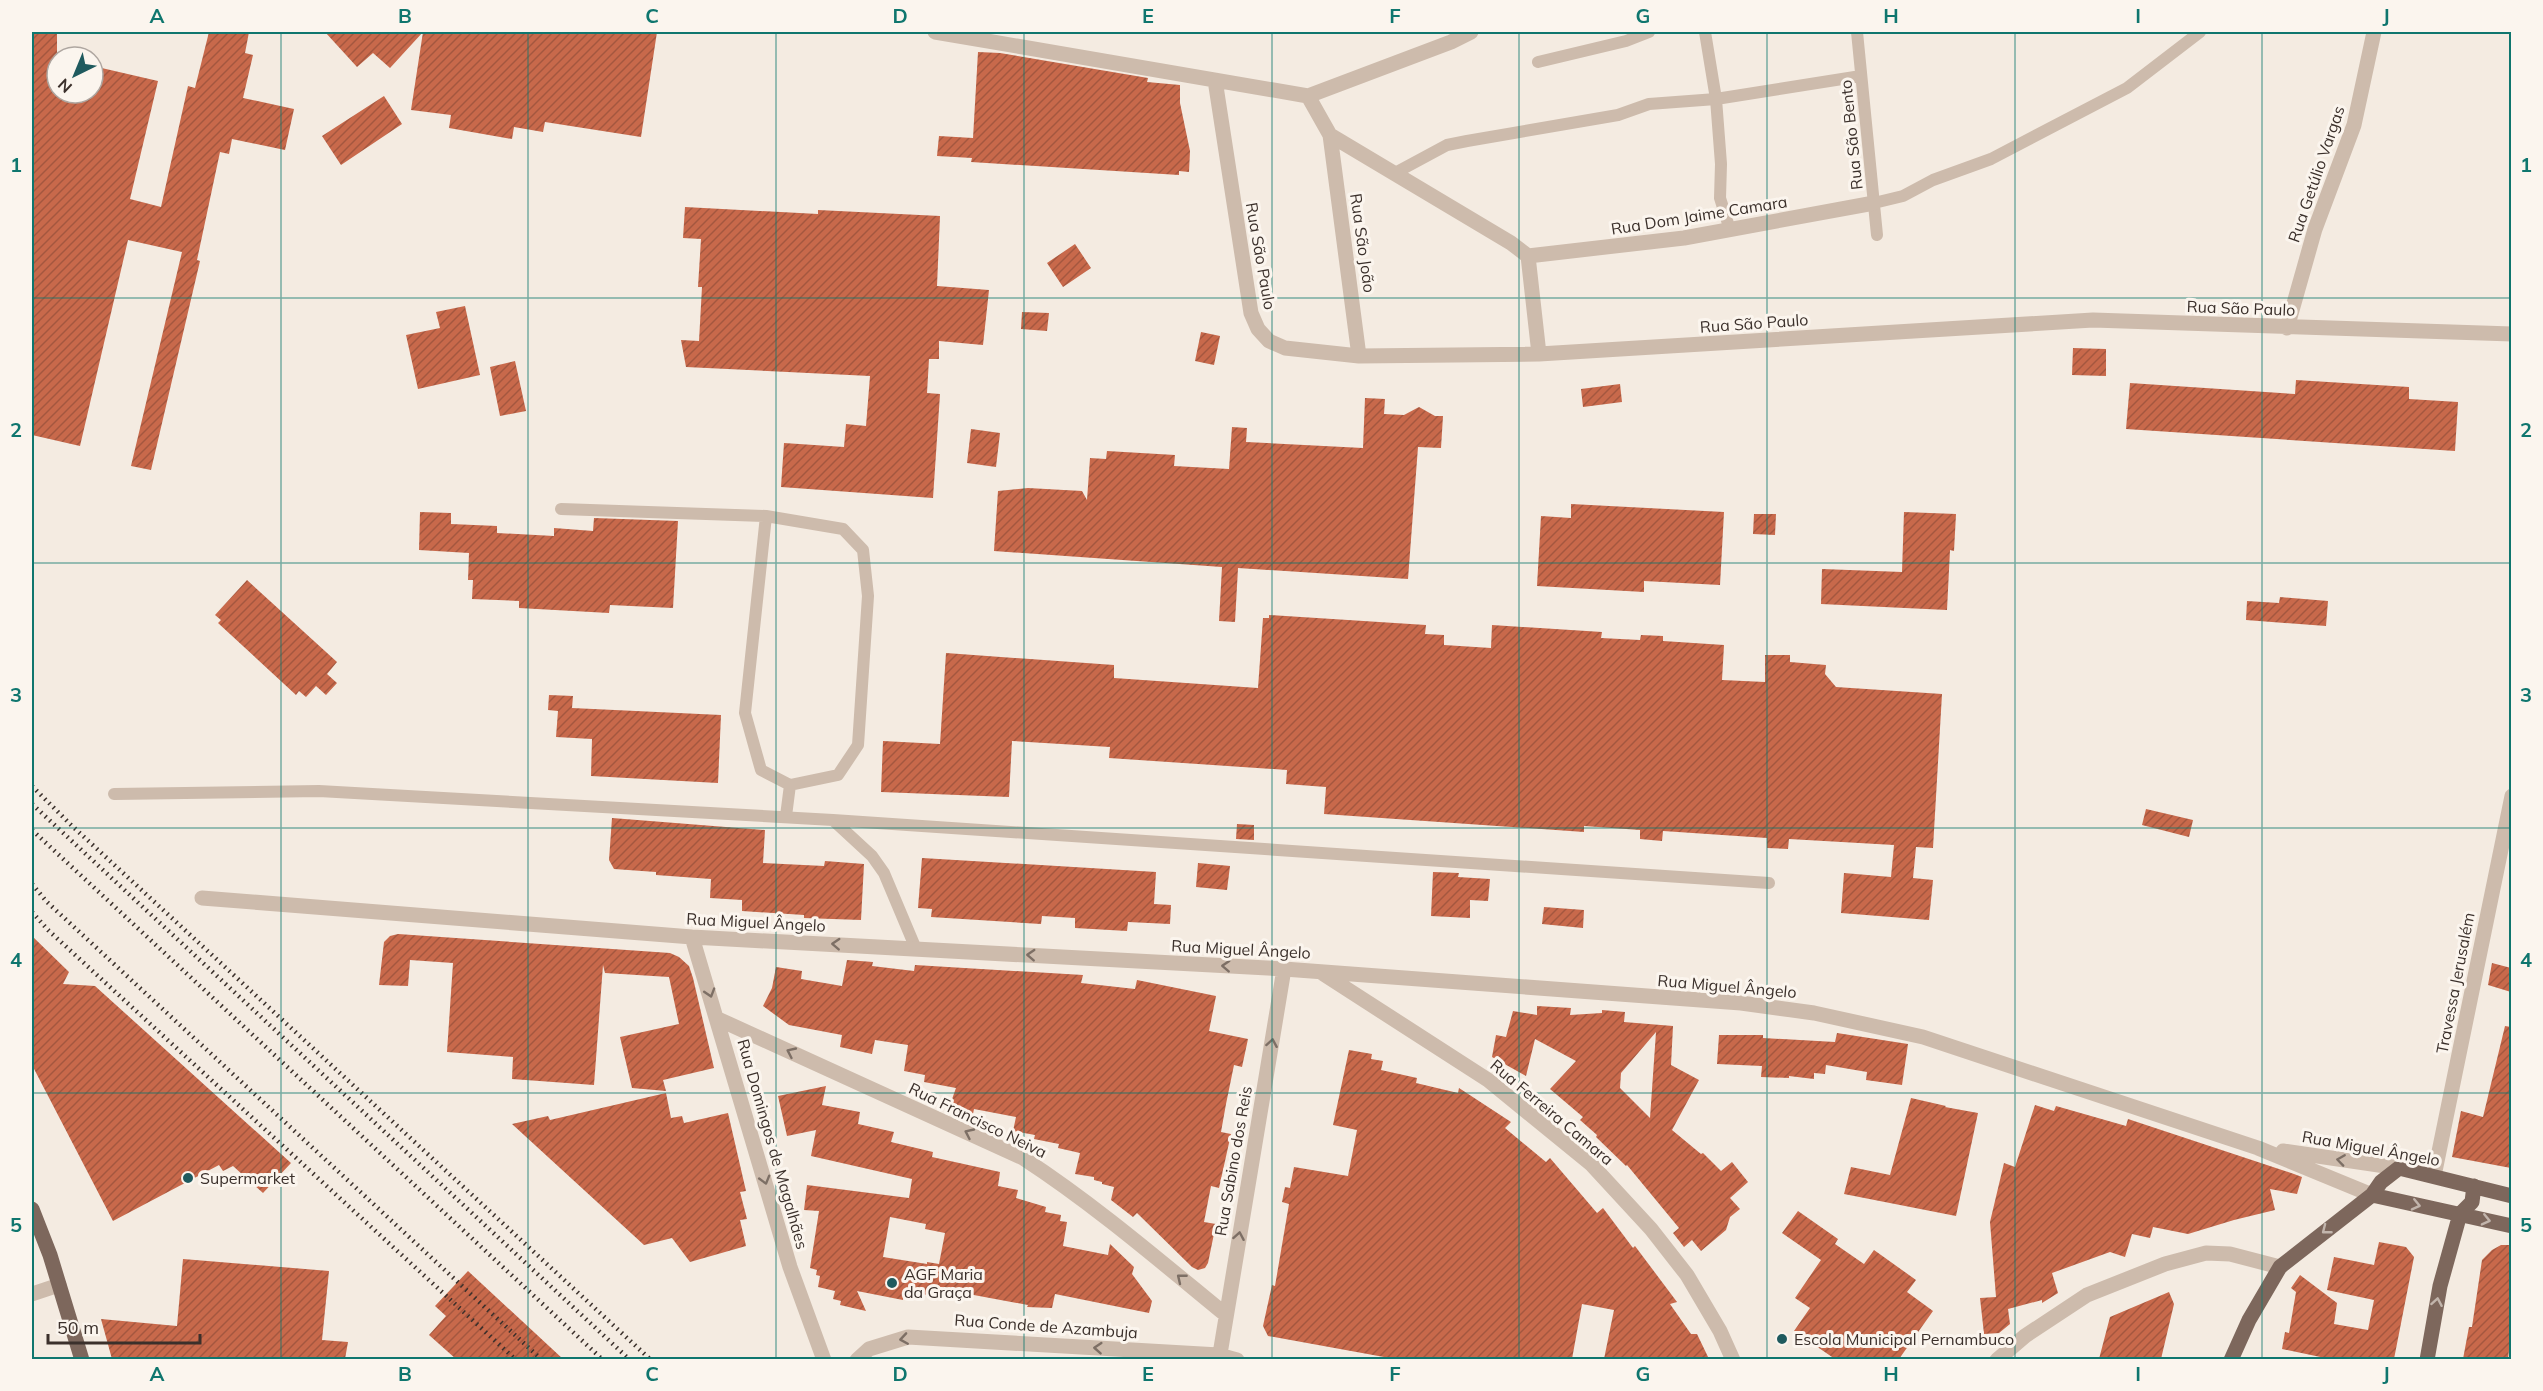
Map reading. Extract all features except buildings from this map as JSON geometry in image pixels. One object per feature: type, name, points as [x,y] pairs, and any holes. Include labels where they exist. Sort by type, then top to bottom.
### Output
[{"type":"main road","name":"Rua Miguel Ângelo","points":[[2399,1168],[2511,1196]]},
{"type":"main road","points":[[2231,1359],[2249,1320],[2280,1267],[2372,1195],[2381,1182],[2399,1168]]},
{"type":"main road","points":[[2427,1359],[2440,1286],[2460,1214],[2472,1202],[2474,1186]]},
{"type":"main road","name":"Rua Miguel Ângelo","points":[[2372,1195],[2511,1227]]},
{"type":"main road","points":[[32,1209],[82,1359]]},
{"type":"street","points":[[935,32],[1308,96],[1451,42],[1471,32]]},
{"type":"street","name":"Rua Getúlio Vargas","points":[[2287,328],[2315,229],[2354,125],[2374,32]]},
{"type":"street","name":"Rua São Paulo","points":[[1215,80],[1251,313],[1258,329],[1269,341],[1285,348],[1359,356],[1539,354],[2093,320],[2511,334]]},
{"type":"street","points":[[1308,96],[1330,135],[1511,243],[1528,256],[1539,354]]},
{"type":"street","name":"Rua São João","points":[[1330,135],[1359,356]]},
{"type":"street","name":"Rua Dom Jaime Camara","points":[[1528,256],[1730,230],[1874,203]]},
{"type":"street","name":"Travessa Jerusalém","points":[[2434,1176],[2511,796]]},
{"type":"street","name":"Rua Miguel Ângelo","points":[[202,898],[692,937],[1284,969],[1741,1003],[1814,1012],[1923,1037],[2258,1148],[2372,1195]]},
{"type":"street","name":"Rua Domingos de Magalhães","points":[[692,937],[790,1267],[824,1359]]},
{"type":"street","name":"Rua Sabino dos Reis","points":[[1219,1358],[1284,969]]},
{"type":"street","name":"Rua Ferreira Camara","points":[[1319,972],[1488,1080],[1591,1164],[1652,1229],[1687,1275],[1720,1331],[1733,1359]]},
{"type":"street","name":"Rua Francisco Neiva","points":[[718,1019],[1023,1158],[1057,1180],[1117,1226],[1226,1315]]},
{"type":"street","name":"Rua Miguel Ângelo","points":[[2258,1148],[2399,1168]]},
{"type":"street","points":[[1996,1359],[2025,1336],[2087,1295],[2165,1264],[2206,1253],[2230,1254],[2280,1267]]},
{"type":"street","points":[[32,1294],[59,1285]]},
{"type":"street","name":"Rua Conde de Azambuja","points":[[857,1359],[869,1349],[908,1337],[1237,1359]]},
{"type":"lane","points":[[1538,62],[1626,41],[1649,32]]},
{"type":"lane","points":[[1705,32],[1716,99],[1721,164],[1720,198],[1730,230]]},
{"type":"lane","name":"Rua São Bento","points":[[1857,32],[1877,235]]},
{"type":"lane","points":[[1874,203],[1903,196],[1933,180],[1991,159],[2127,88],[2200,32]]},
{"type":"lane","points":[[1395,173],[1447,145],[1618,115],[1649,104],[1716,99],[1861,76]]},
{"type":"lane","points":[[561,509],[766,516],[843,529],[863,550],[868,596],[858,745],[838,775],[790,785],[761,770],[745,713],[766,516]]},
{"type":"lane","points":[[786,816],[790,785]]},
{"type":"lane","points":[[114,794],[318,791],[786,816],[1769,883]]},
{"type":"lane","points":[[833,820],[872,855],[884,873],[916,949]]},
{"type":"railway","points":[[32,786],[70,824],[651,1360]]},
{"type":"railway","points":[[32,804],[630,1360]]},
{"type":"railway","points":[[32,830],[603,1360]]},
{"type":"railway","points":[[32,884],[47,902],[542,1360]]},
{"type":"railway","points":[[32,912],[48,930],[516,1360]]},
{"type":"place","name":"Supermarket","points":[[188,1178]]},
{"type":"place","name":"AGF Maria da Graça","points":[[892,1283]]},
{"type":"place","name":"Escola Municipal Pernambuco","points":[[1782,1339]]}]
